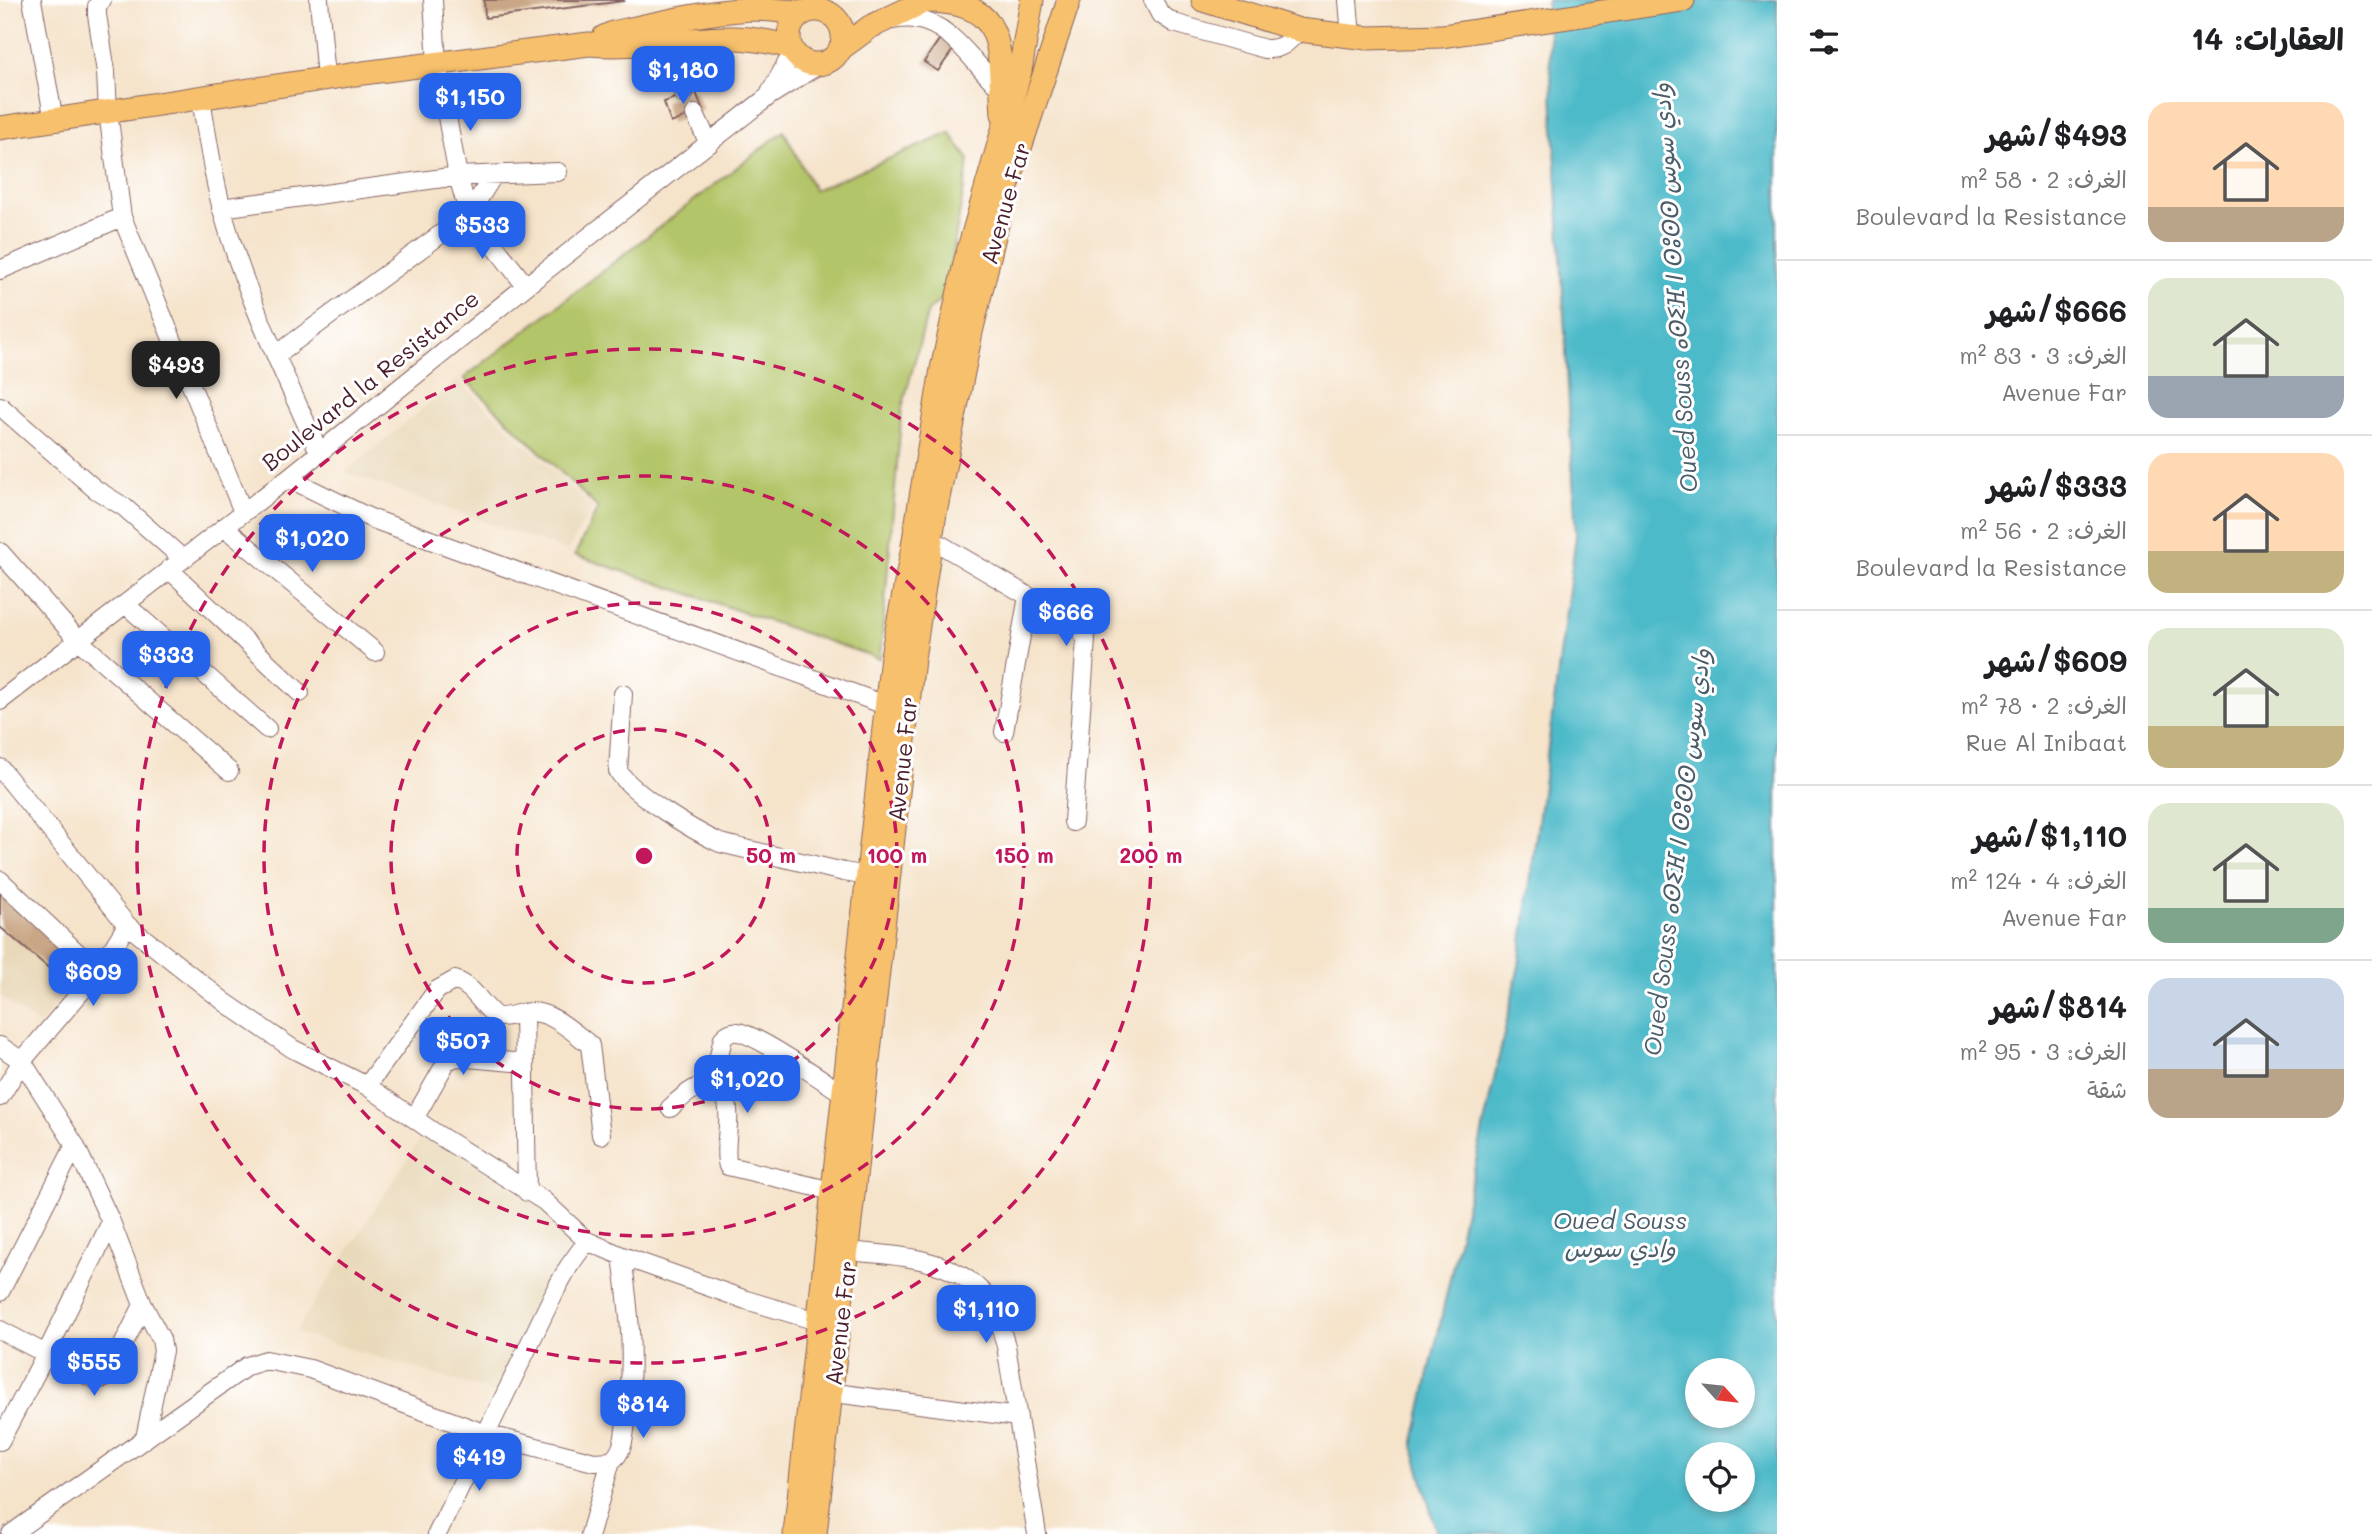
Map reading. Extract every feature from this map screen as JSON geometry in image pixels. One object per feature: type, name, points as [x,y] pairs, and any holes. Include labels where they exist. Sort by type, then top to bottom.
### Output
[{"type":"main road","points":[[792,49],[792,24],[812,11],[841,0]]},
{"type":"main road","points":[[0,128],[326,78],[589,44],[614,46],[732,38],[755,39],[792,49],[806,61],[831,56],[870,27],[925,1],[948,0],[983,14],[996,34],[1004,124]]},
{"type":"main road","name":"Avenue Far","points":[[795,1534],[820,1391],[837,1251],[867,1058],[897,709],[892,656],[942,369],[966,259],[1020,71],[1032,0]]},
{"type":"main road","name":"Avenue Far","points":[[815,1534],[820,1391],[817,1321],[837,1251],[832,1191],[868,876],[897,709],[913,659],[931,539],[971,332],[1003,200],[1069,0]]},
{"type":"main road","points":[[1203,0],[1299,30],[1351,37],[1442,36],[1683,0]]},
{"type":"main road","points":[[589,44],[613,33],[729,11],[812,11],[828,12],[840,24],[843,41],[831,56]]},
{"type":"street","points":[[32,0],[54,121]]},
{"type":"street","points":[[102,0],[97,6],[97,15],[122,217],[243,512]]},
{"type":"street","points":[[319,0],[326,78]]},
{"type":"street","points":[[433,0],[437,63],[458,176],[468,212],[526,286]]},
{"type":"street","points":[[1153,0],[1160,14],[1174,23],[1265,49],[1276,49],[1285,45],[1299,30]]},
{"type":"street","points":[[1348,0],[1351,37]]},
{"type":"street","points":[[885,20],[914,19],[929,23],[955,40],[973,57],[984,75],[1001,89]]},
{"type":"street","points":[[652,44],[665,56],[684,94]]},
{"type":"street","name":"Boulevard la Resistance","points":[[769,96],[792,49]]},
{"type":"street","name":"Boulevard la Resistance","points":[[0,701],[288,478],[526,286],[769,96],[831,56]]},
{"type":"street","points":[[201,98],[221,208],[236,257],[320,452]]},
{"type":"street","points":[[695,114],[709,144]]},
{"type":"street","points":[[221,208],[458,176],[558,172]]},
{"type":"street","points":[[276,355],[456,223],[468,212],[493,176]]},
{"type":"street","points":[[0,271],[122,217]]},
{"type":"street","points":[[0,406],[96,489],[124,507],[300,694]]},
{"type":"street","points":[[288,478],[370,518],[897,709]]},
{"type":"street","points":[[224,527],[375,652]]},
{"type":"street","points":[[931,539],[1080,630],[1086,639],[1073,822]]},
{"type":"street","points":[[0,552],[78,640],[229,771]]},
{"type":"street","points":[[1004,732],[1028,597]]},
{"type":"street","points":[[125,604],[267,729]]},
{"type":"street","points":[[623,694],[618,771],[644,795],[703,835],[720,843],[868,876]]},
{"type":"street","points":[[0,768],[127,925],[226,1003],[293,1049],[367,1086],[435,1133],[494,1168],[560,1214],[587,1241],[746,1300],[817,1321]]},
{"type":"street","points":[[0,880],[98,972]]},
{"type":"street","points":[[0,1097],[22,1062],[98,972],[127,925]]},
{"type":"street","points":[[367,1086],[438,990],[456,980],[464,983],[497,1017],[540,1014],[555,1020],[590,1045],[601,1135]]},
{"type":"street","points":[[524,1014],[527,1192]]},
{"type":"street","points":[[712,1086],[723,1038],[727,1034],[739,1032],[755,1039],[844,1094]]},
{"type":"street","points":[[0,1046],[22,1062],[75,1145],[111,1222],[143,1305],[161,1339],[163,1351],[145,1438]]},
{"type":"street","points":[[415,1117],[447,1061],[457,1057],[525,1063]]},
{"type":"street","points":[[670,1108],[685,1094],[704,1086],[720,1090],[728,1102],[725,1156],[728,1166],[832,1191]]},
{"type":"street","points":[[0,1292],[75,1145]]},
{"type":"street","points":[[0,1441],[111,1222]]},
{"type":"street","points":[[437,1534],[556,1289],[587,1241]]},
{"type":"street","points":[[837,1251],[893,1254],[936,1264],[972,1283],[983,1293],[998,1318],[1006,1346],[1037,1534]]},
{"type":"street","points":[[590,1534],[611,1461],[623,1443],[631,1385],[633,1354],[622,1256]]},
{"type":"street","points":[[0,1331],[94,1379],[105,1378],[143,1305]]},
{"type":"street","points":[[11,1534],[247,1366],[266,1360],[310,1369],[486,1434],[594,1462],[611,1461]]},
{"type":"street","points":[[820,1391],[1018,1417]]},
{"type":"shaded area","points":[[457,380],[593,508],[567,551],[346,472]]},
{"type":"shaded area","points":[[0,927],[69,985],[40,1026],[0,996]]},
{"type":"shaded area","points":[[426,1130],[576,1231],[503,1395],[295,1332]]},
{"type":"green space","points":[[784,131],[814,190],[950,133],[969,160],[945,296],[928,311],[902,408],[880,659],[575,555],[598,508],[464,378]]},
{"type":"water","name":"Oued Souss وادي سوس","points":[[1547,0],[1777,0],[1777,1534],[1437,1534],[1413,1446],[1519,966],[1576,536]]},
{"type":"building","points":[[484,0],[623,0],[624,1],[485,18]]},
{"type":"building","points":[[941,37],[955,47],[938,71],[924,62]]},
{"type":"building","points":[[695,90],[703,110],[671,123],[664,102]]},
{"type":"building","points":[[0,893],[82,968],[69,985],[0,927]]},
{"type":"water label","name":"Oued Souss ⴰⵙⵉⴼ ⵏ ⵙⵓⵙⵙ وادي سوس","points":[[1674,288]]},
{"type":"water label","name":"Oued Souss ⴰⵙⵉⴼ ⵏ ⵙⵓⵙⵙ وادي سوس","points":[[1676,852]]}]
